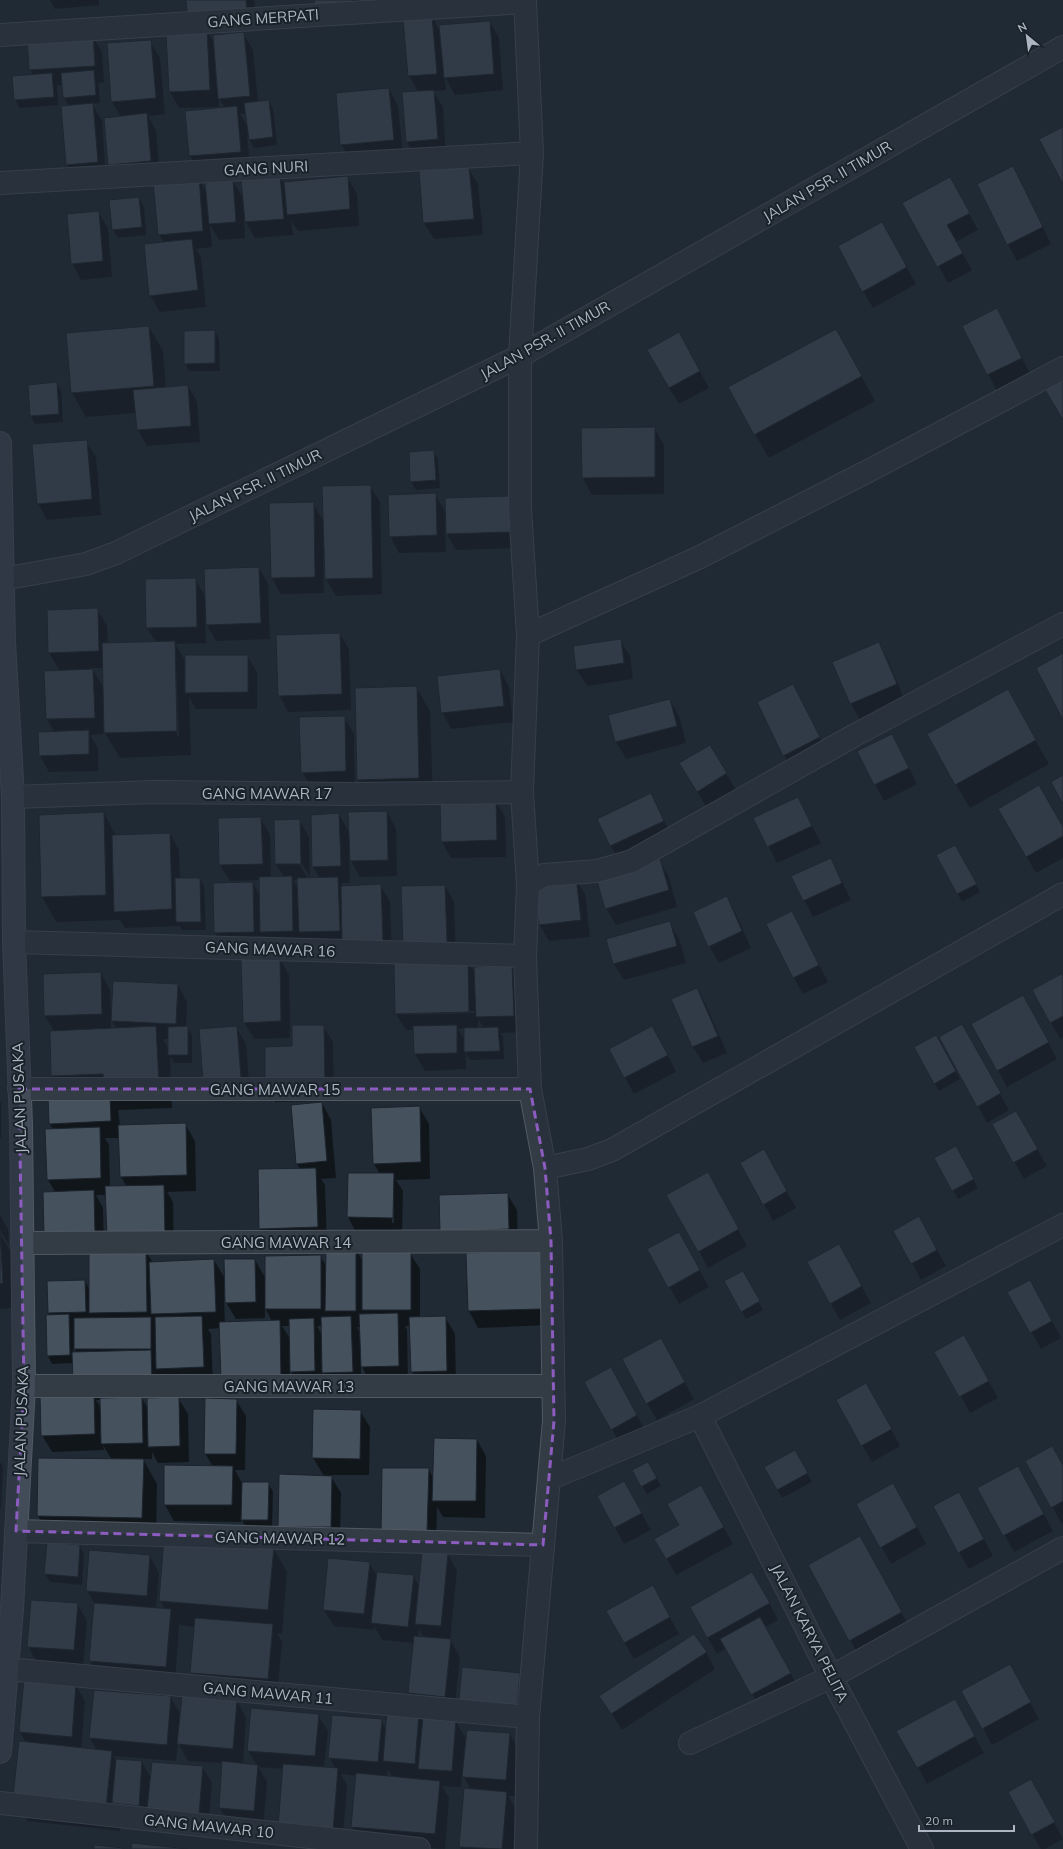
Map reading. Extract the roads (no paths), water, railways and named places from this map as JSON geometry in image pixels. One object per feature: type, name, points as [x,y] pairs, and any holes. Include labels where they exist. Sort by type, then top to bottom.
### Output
[{"type":"main road","name":"JALAN PUSAKA","points":[[0,443],[3,579],[2,642],[13,797],[14,942],[20,1089],[24,1386],[7,1669],[0,1752]]},
{"type":"street","name":"GANG MERPATI","points":[[0,35],[525,1]]},
{"type":"street","points":[[525,1],[532,153],[520,356],[520,509],[528,635],[522,792],[528,885],[525,956],[530,1089],[545,1168],[551,1240],[554,1386],[554,1421],[528,1716],[526,1849]]},
{"type":"street","name":"JALAN PSR. II TIMUR","points":[[3,579],[86,564],[116,553],[520,356],[1063,47]]},
{"type":"street","name":"GANG NURI","points":[[0,183],[532,153]]},
{"type":"street","points":[[528,635],[698,558],[1063,368]]},
{"type":"street","points":[[528,885],[544,875],[597,871],[632,862],[855,734],[1063,624]]},
{"type":"street","name":"GANG MAWAR 17","points":[[13,797],[153,792],[349,794],[522,792]]},
{"type":"street","points":[[545,1168],[588,1159],[612,1150],[1063,894]]},
{"type":"street","name":"GANG MAWAR 16","points":[[14,942],[525,956]]},
{"type":"street","name":"GANG MAWAR 15","points":[[20,1089],[530,1089]]},
{"type":"street","points":[[549,1479],[700,1416],[1063,1225]]},
{"type":"street","name":"GANG MAWAR 14","points":[[22,1244],[551,1240]]},
{"type":"street","name":"GANG MAWAR 13","points":[[24,1386],[554,1386]]},
{"type":"street","name":"JALAN KARYA PELITA","points":[[700,1416],[831,1677],[922,1849]]},
{"type":"street","name":"GANG MAWAR 12","points":[[16,1531],[543,1545]]},
{"type":"street","points":[[690,1743],[831,1677],[1063,1548]]},
{"type":"street","name":"GANG MAWAR 11","points":[[7,1669],[528,1716]]},
{"type":"street","name":"GANG MAWAR 10","points":[[0,1803],[419,1849]]}]
